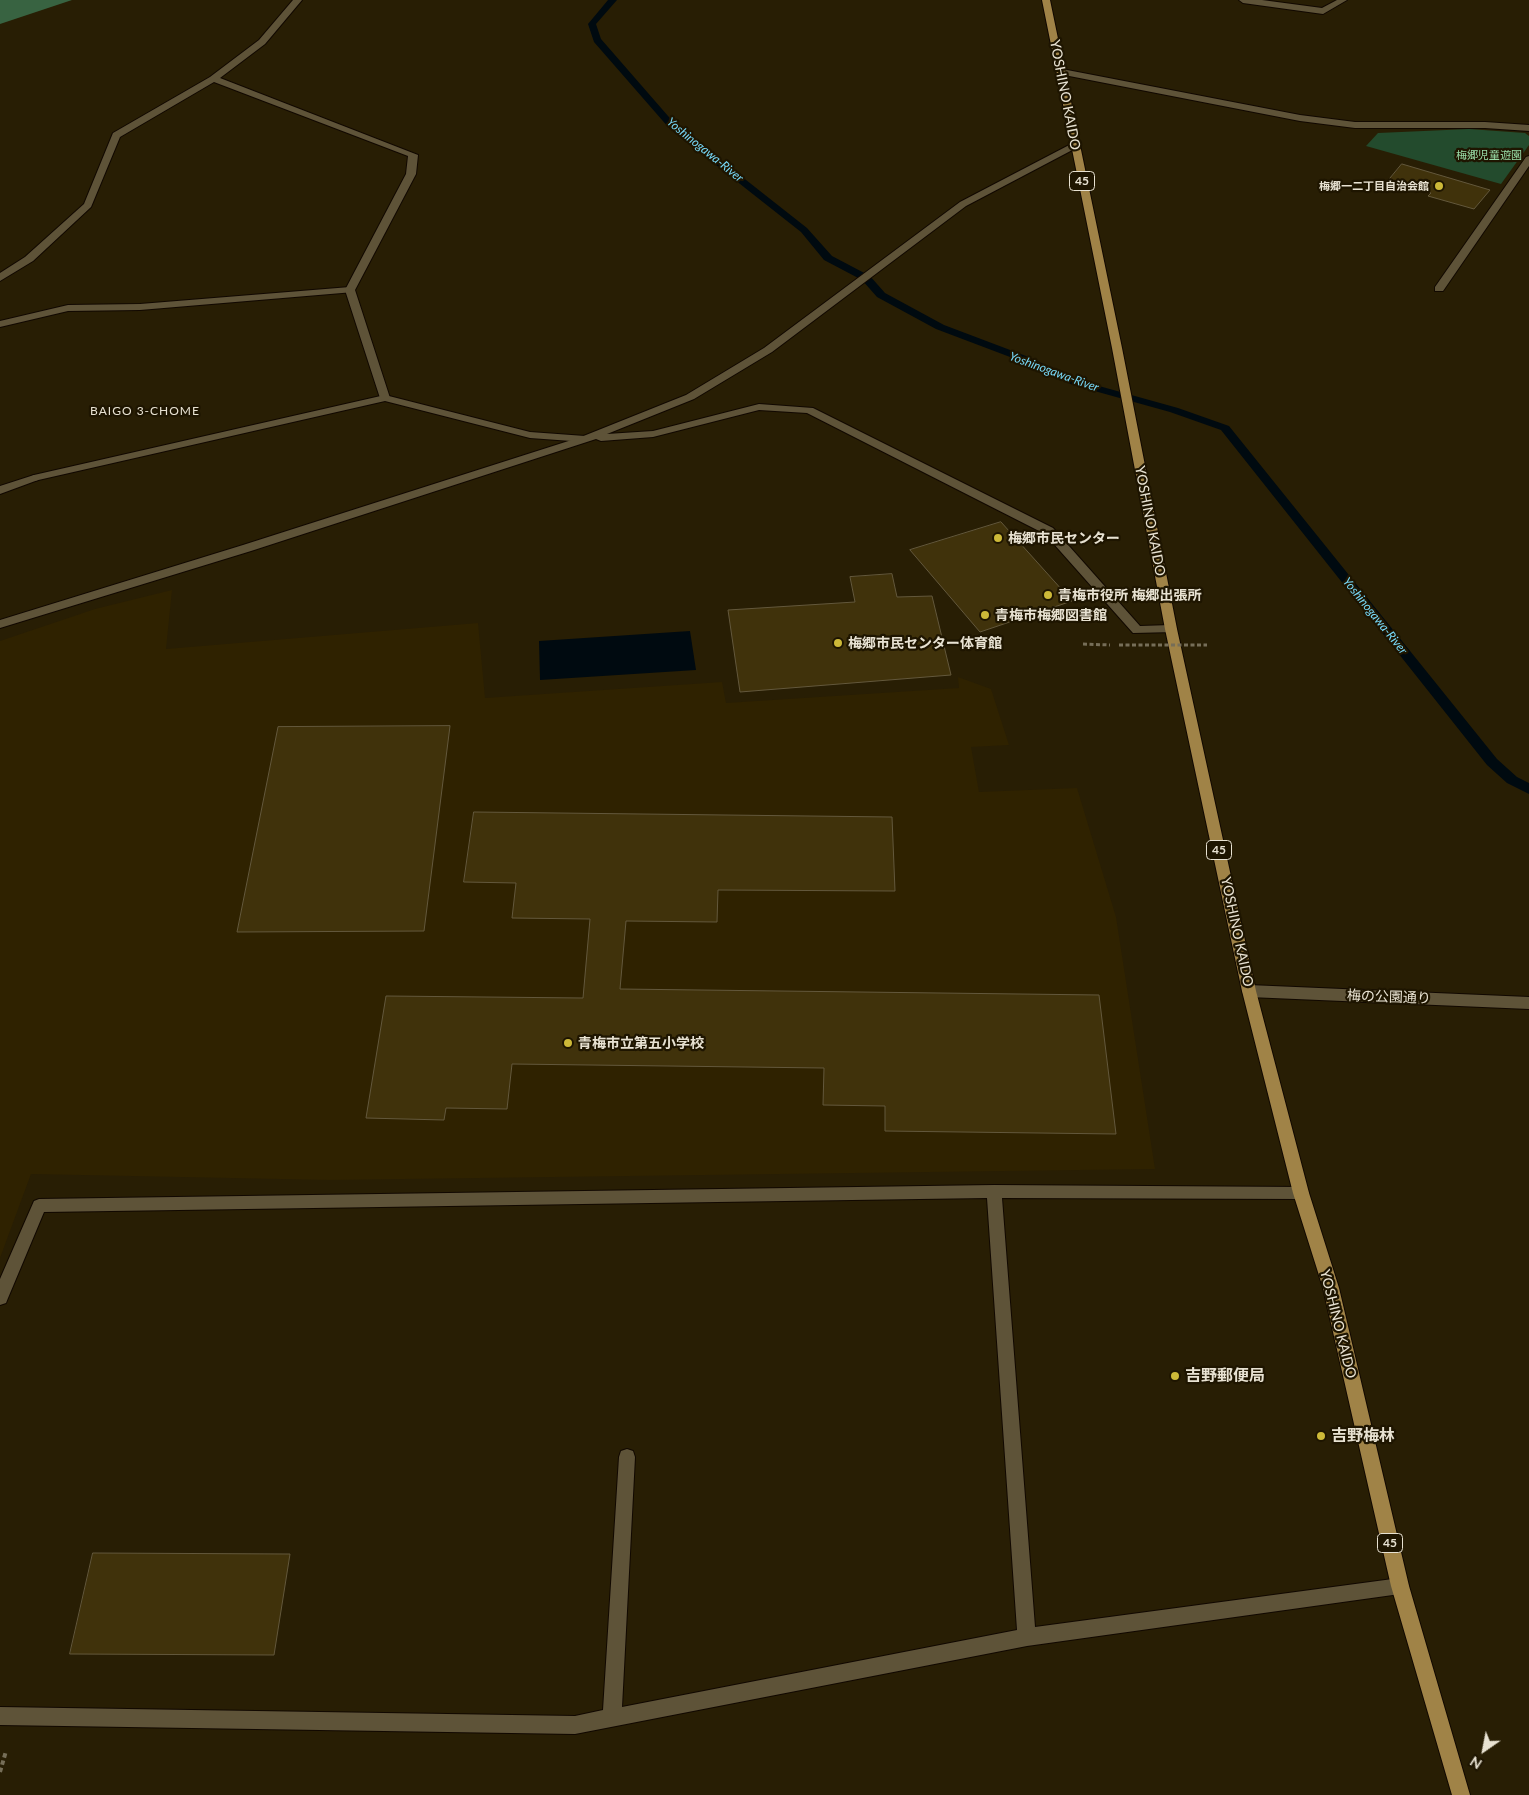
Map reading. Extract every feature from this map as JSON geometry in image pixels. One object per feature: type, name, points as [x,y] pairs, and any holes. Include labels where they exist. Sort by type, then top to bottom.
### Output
[{"type":"main road","name":"YOSHINO KAIDO","points":[[1046,0],[1117,348],[1171,629],[1249,992],[1301,1193],[1331,1288],[1400,1586],[1461,1795]]},
{"type":"street","points":[[0,278],[29,259],[88,206],[116,135],[213,79],[262,42],[298,0]]},
{"type":"street","points":[[1243,0],[1323,11],[1342,0]]},
{"type":"street","points":[[1062,72],[1309,120],[1356,125],[1485,125],[1529,128]]},
{"type":"street","points":[[213,79],[413,155],[411,174],[350,290],[385,398]]},
{"type":"street","points":[[0,624],[247,548],[585,440],[690,397],[768,350],[963,204],[1075,145]]},
{"type":"street","points":[[1439,289],[1529,159]]},
{"type":"street","points":[[0,324],[68,308],[140,307],[350,290]]},
{"type":"street","points":[[0,490],[34,478],[385,398],[530,435],[585,440],[653,434],[759,407],[809,410],[1049,531],[1137,630],[1171,629]]},
{"type":"street","name":"梅の公園通り","points":[[1249,992],[1529,1003]]},
{"type":"street","points":[[0,1298],[39,1206],[994,1191],[1301,1193]]},
{"type":"street","points":[[994,1191],[1027,1637]]},
{"type":"street","points":[[612,1718],[627,1457]]},
{"type":"street","points":[[0,1716],[575,1725],[1027,1637],[1400,1586]]},
{"type":"path","points":[[1083,644],[1207,645]]},
{"type":"shaded area","name":"青梅市立第五小学校","points":[[172,590],[166,649],[478,623],[485,698],[722,682],[726,703],[959,688],[958,677],[991,689],[1009,745],[971,747],[979,792],[1077,788],[1116,917],[1155,1169],[330,1180],[31,1174],[0,1258],[0,641],[95,609]]},
{"type":"shaded area","points":[[690,631],[696,670],[540,680],[539,641]]},
{"type":"green space","points":[[0,0],[72,0],[0,24]]},
{"type":"green space","name":"梅郷児童遊園","points":[[1469,129],[1525,133],[1529,136],[1529,145],[1501,184],[1366,146],[1378,133]]},
{"type":"building","points":[[1402,164],[1490,190],[1474,209],[1428,196],[1431,193],[1388,181]]},
{"type":"building","points":[[1001,522],[1072,601],[980,632],[910,550]]},
{"type":"building","name":"梅郷市民センター体育館","points":[[892,574],[897,597],[932,596],[951,675],[740,692],[728,610],[855,602],[850,577]]},
{"type":"building","points":[[450,726],[424,931],[237,932],[278,727]]},
{"type":"building","points":[[474,812],[892,817],[895,891],[718,890],[717,922],[626,921],[620,989],[1099,995],[1116,1134],[885,1131],[885,1106],[823,1105],[824,1068],[512,1064],[507,1109],[446,1108],[444,1120],[366,1118],[386,996],[583,998],[590,919],[512,918],[516,883],[464,882]]},
{"type":"building","points":[[93,1553],[290,1554],[274,1655],[70,1654]]},
{"type":"waterway","name":"Yoshinogawa-River","points":[[613,0],[592,24],[597,40],[672,126],[804,230],[828,258],[866,278],[881,295],[940,327],[1022,358],[1077,383],[1174,410],[1225,428],[1492,762],[1512,780],[1529,789]]},
{"type":"place","name":"梅郷一二丁目自治会館","points":[[1439,186]]},
{"type":"place","name":"梅郷市民センター","points":[[998,538]]},
{"type":"place","name":"青梅市役所 梅郷出張所","points":[[1048,595]]},
{"type":"place","name":"青梅市梅郷図書館","points":[[985,615]]},
{"type":"place","name":"梅郷市民センター体育館","points":[[838,643]]},
{"type":"place","name":"青梅市立第五小学校","points":[[568,1043]]},
{"type":"place","name":"吉野郵便局","points":[[1175,1376]]},
{"type":"place","name":"吉野梅林","points":[[1321,1436]]},
{"type":"district","name":"BAIGO 3-CHOME","points":[[145,411]]}]
